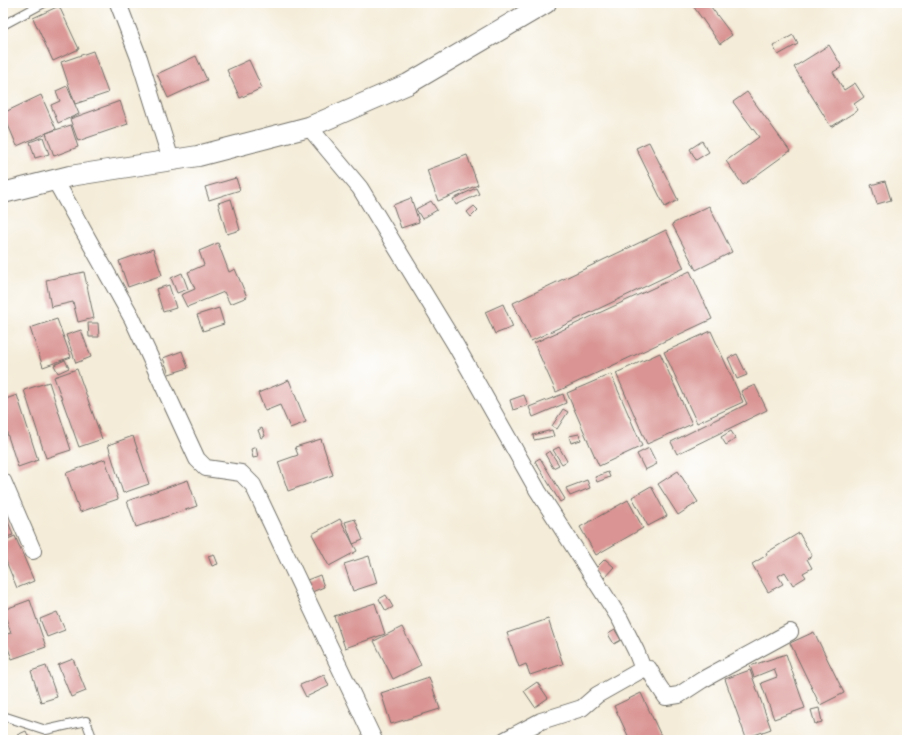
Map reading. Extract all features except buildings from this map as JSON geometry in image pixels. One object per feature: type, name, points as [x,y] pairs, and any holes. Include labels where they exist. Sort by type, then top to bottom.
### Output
[{"type":"street","points":[[118,3],[139,58],[171,160]]},
{"type":"street","points":[[3,193],[70,176],[198,156],[309,128],[408,84],[546,3]]},
{"type":"street","points":[[309,128],[360,188],[455,344],[538,491],[620,620],[636,651],[643,669]]},
{"type":"street","points":[[55,180],[132,318],[197,459],[206,468],[241,472],[253,485],[374,740]]},
{"type":"street","points":[[3,481],[32,551]]},
{"type":"street","points":[[505,740],[542,721],[582,708],[597,696],[643,669],[650,669],[666,697],[679,695],[702,680],[790,632]]},
{"type":"lane","points":[[3,25],[44,3]]},
{"type":"lane","points":[[3,716],[46,730],[86,721],[94,740]]}]
